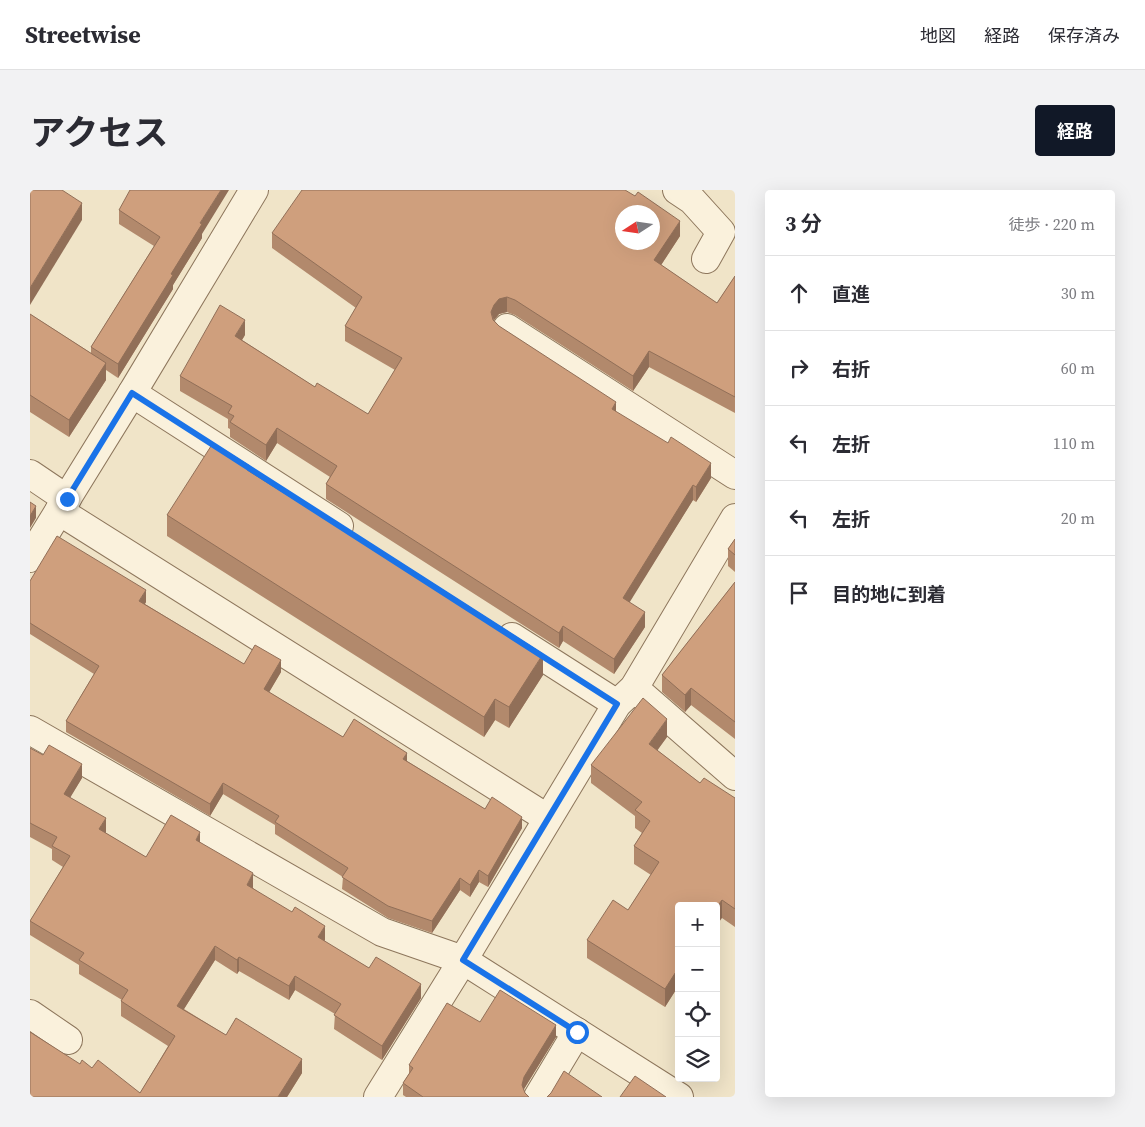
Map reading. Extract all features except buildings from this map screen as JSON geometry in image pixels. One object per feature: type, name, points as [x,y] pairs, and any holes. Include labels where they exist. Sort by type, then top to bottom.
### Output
[{"type":"street","points":[[30,558],[254,190]]},
{"type":"street","points":[[677,190],[692,200],[721,232],[706,259]]},
{"type":"street","points":[[507,328],[735,475]]},
{"type":"street","points":[[132,393],[358,538]]},
{"type":"street","points":[[30,474],[63,505],[547,818]]},
{"type":"street","points":[[378,1097],[463,960],[547,818],[735,518]]},
{"type":"street","points":[[491,623],[625,696],[735,776]]},
{"type":"street","points":[[30,730],[382,932],[463,960],[679,1097]]},
{"type":"street","points":[[30,1014],[68,1040]]},
{"type":"street","points":[[538,1097],[577,1032]]},
{"type":"route","points":[[67,499],[132,393],[617,704],[463,960],[577,1032]]}]
